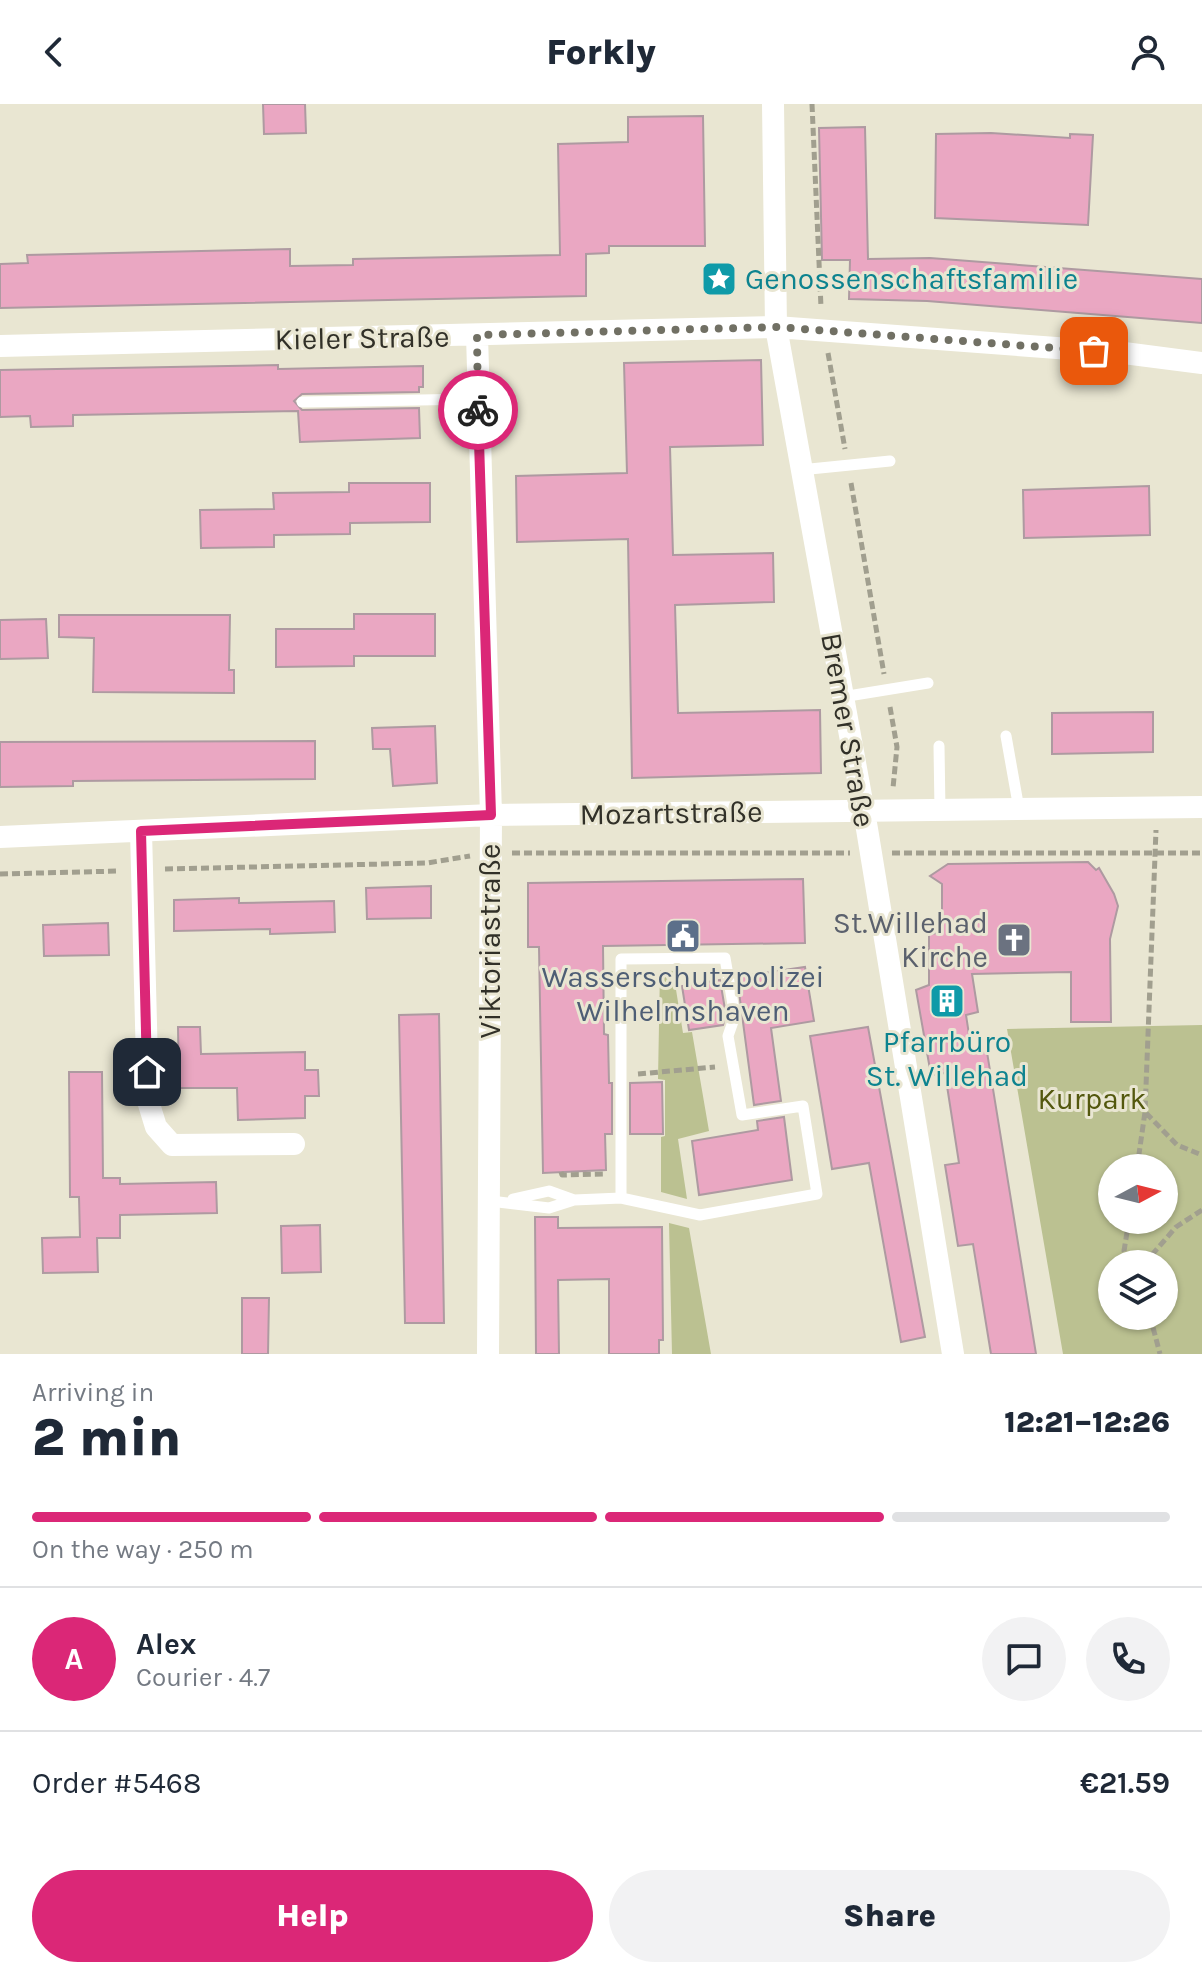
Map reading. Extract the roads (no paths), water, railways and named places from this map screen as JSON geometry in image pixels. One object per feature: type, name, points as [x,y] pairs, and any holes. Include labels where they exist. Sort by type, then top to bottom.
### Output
[{"type":"street","name":"Bremer Straße","points":[[773,104],[776,327],[863,811],[879,853],[953,1354]]},
{"type":"street","name":"Kieler Straße","points":[[0,346],[776,327],[1124,353],[1202,363]]},
{"type":"street","name":"Viktoriastraße","points":[[477,335],[499,1200],[488,1354]]},
{"type":"street","name":"Mozartstraße","points":[[0,837],[491,815],[1202,807]]},
{"type":"street","points":[[141,831],[148,1101],[156,1127],[172,1145],[294,1144]]},
{"type":"lane","points":[[302,402],[478,399]]},
{"type":"lane","points":[[800,470],[890,461]]},
{"type":"lane","points":[[842,697],[928,683]]},
{"type":"lane","points":[[1006,736],[1019,809]]},
{"type":"lane","points":[[939,746],[940,810]]},
{"type":"lane","points":[[499,1200],[549,1191],[574,1200],[621,1198],[700,1215],[817,1194],[803,1106],[742,1115],[728,1036],[735,1016],[725,958],[621,959],[621,1198]]},
{"type":"place","name":"Genossenschaftsfamilie","points":[[719,279]]},
{"type":"place","name":"Wasserschutzpolizei Wilhelmshaven","points":[[683,936]]},
{"type":"place","name":"St.Willehad Kirche","points":[[1014,940]]},
{"type":"place","name":"Pfarrbüro St. Willehad","points":[[947,1001]]},
{"type":"park label","name":"Kurpark","points":[[1092,1099]]}]
